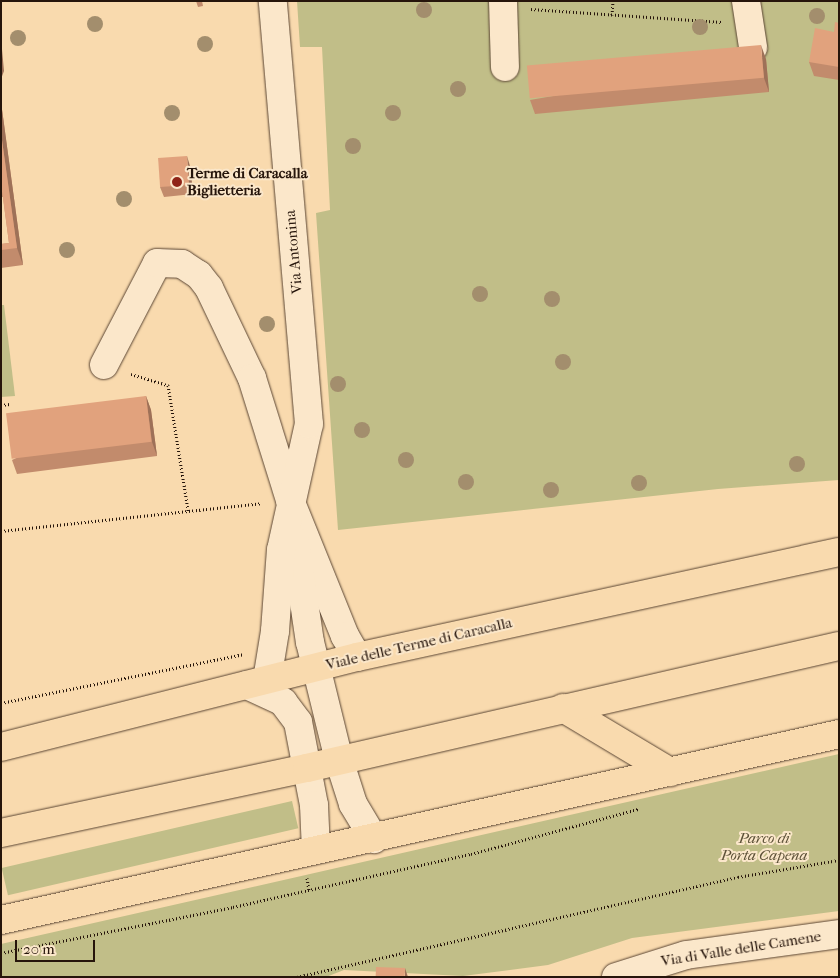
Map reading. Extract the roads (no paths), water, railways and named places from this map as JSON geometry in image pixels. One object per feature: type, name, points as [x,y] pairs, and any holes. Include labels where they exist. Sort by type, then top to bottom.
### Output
[{"type":"main road","name":"Viale delle Terme di Caracalla","points":[[1,746],[357,657],[839,552]]},
{"type":"main road","points":[[1,833],[307,768],[839,646]]},
{"type":"main road","points":[[563,708],[670,772]]},
{"type":"main road","points":[[1,920],[316,850],[374,839],[839,734]]},
{"type":"street","name":"Via Antonina","points":[[257,682],[275,630],[281,550],[290,500],[304,457],[309,424],[273,1]]},
{"type":"street","points":[[503,4],[505,67]]},
{"type":"street","points":[[104,365],[157,263],[182,264],[198,275],[209,288],[252,378],[290,500],[344,636],[357,657]]},
{"type":"street","points":[[290,500],[317,668],[339,760],[353,804],[374,839]]},
{"type":"street","points":[[257,682],[283,702],[292,711],[298,722],[314,805],[316,850]]},
{"type":"street","name":"Via di Valle delle Camene","points":[[631,974],[694,954],[839,934]]},
{"type":"place","name":"Terme di Caracalla Biglietteria","points":[[177,182]]},
{"type":"park label","name":"Parco di Porta Capena","points":[[764,846]]}]
